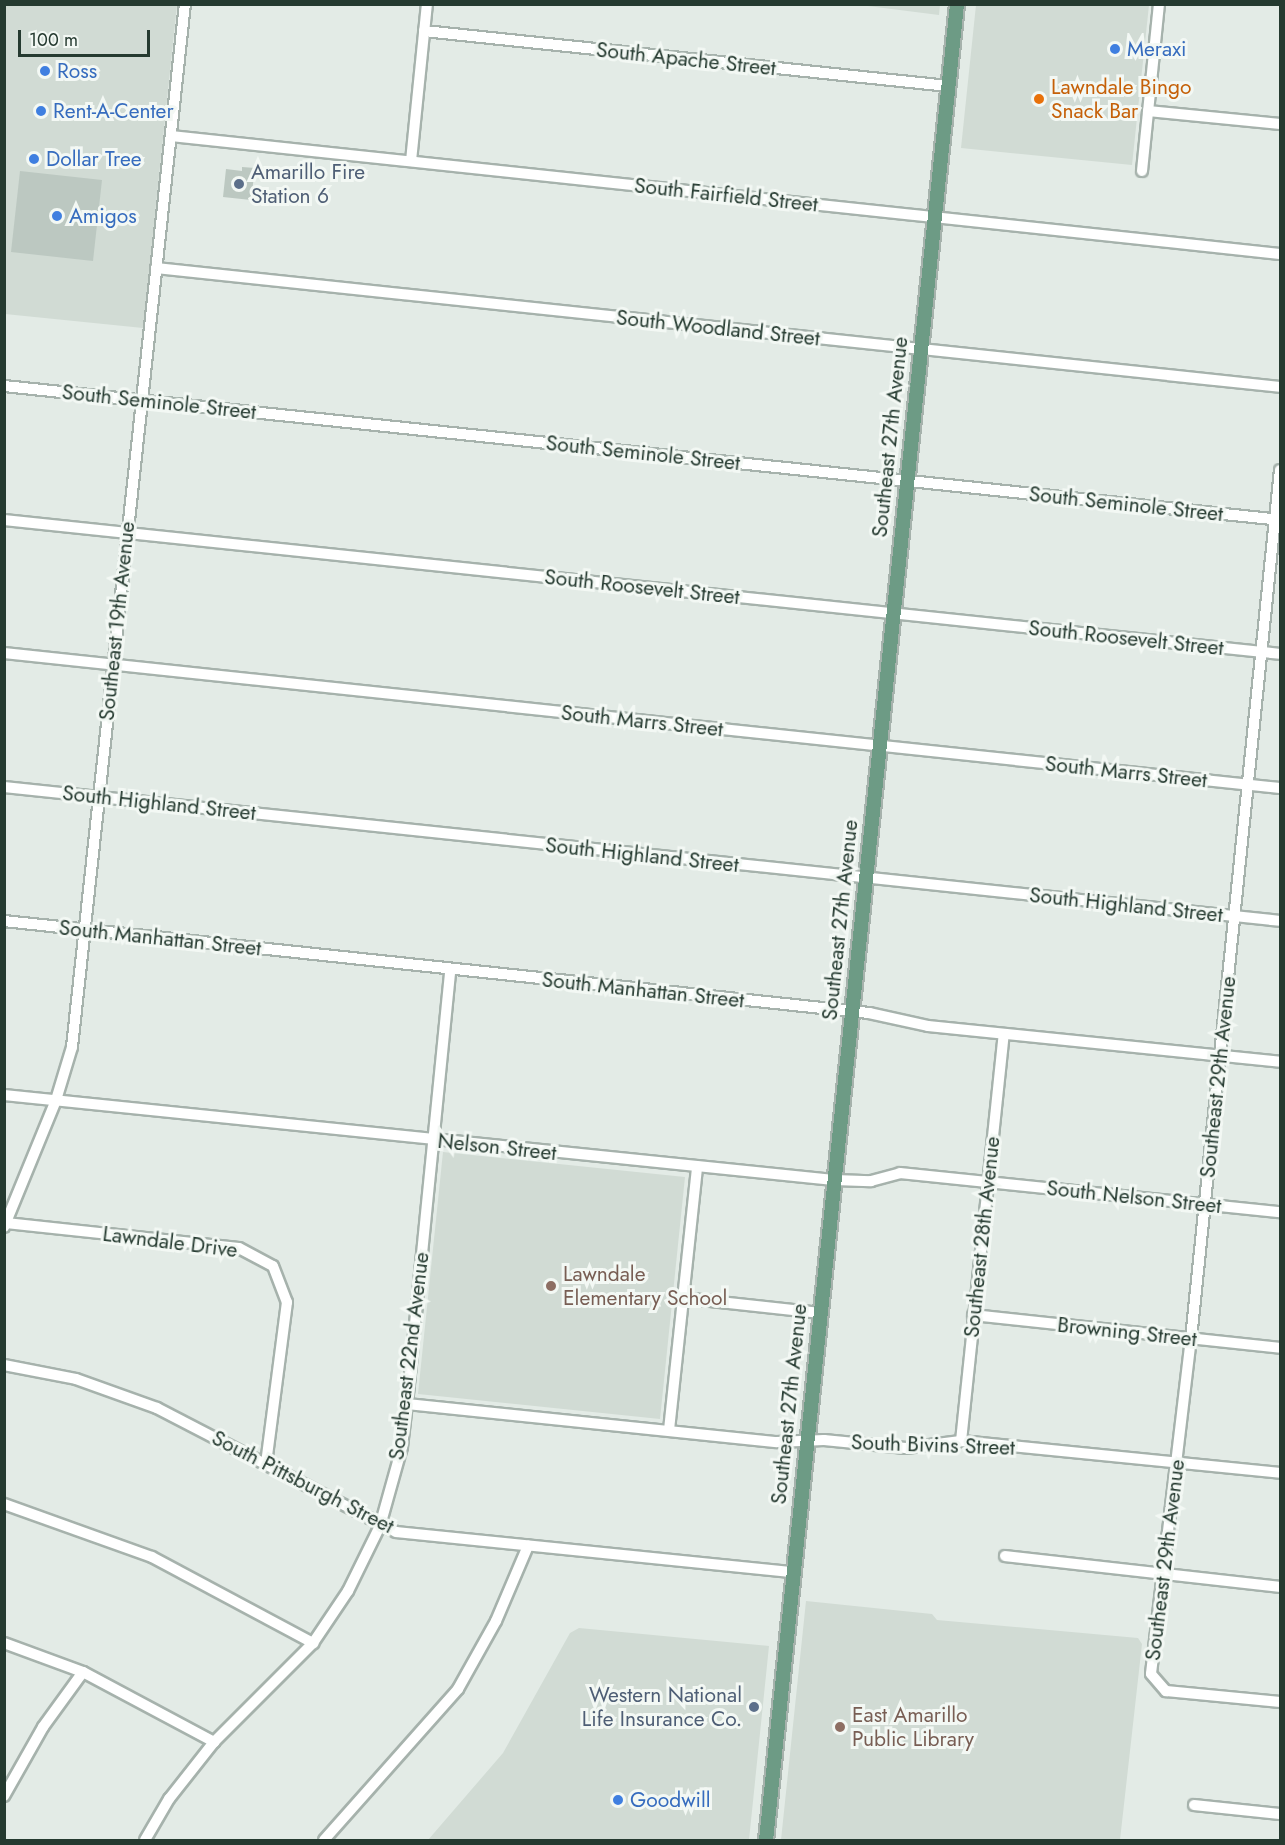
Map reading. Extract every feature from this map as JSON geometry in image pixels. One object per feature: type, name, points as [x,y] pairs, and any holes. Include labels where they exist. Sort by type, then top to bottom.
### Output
[{"type":"main road","name":"Southeast 27th Avenue","points":[[765,1840],[957,4]]},
{"type":"street","name":"Southeast 19th Avenue","points":[[5,1225],[56,1100],[72,1047],[185,4]]},
{"type":"street","points":[[411,161],[427,4]]},
{"type":"street","points":[[1142,171],[1159,4]]},
{"type":"street","name":"South Apache Street","points":[[424,31],[948,86]]},
{"type":"street","points":[[1148,111],[1281,124]]},
{"type":"street","name":"South Fairfield Street","points":[[171,136],[1281,254]]},
{"type":"street","name":"South Woodland Street","points":[[156,268],[1281,387]]},
{"type":"street","name":"South Seminole Street","points":[[4,386],[1278,520]]},
{"type":"street","name":"Southeast 29th Avenue","points":[[1281,470],[1278,520],[1262,652],[1191,1338],[1150,1674],[1155,1683],[1166,1690],[1281,1702]]},
{"type":"street","name":"South Roosevelt Street","points":[[4,520],[1281,654]]},
{"type":"street","name":"South Marrs Street","points":[[4,653],[1281,788]]},
{"type":"street","name":"South Highland Street","points":[[4,787],[1281,921]]},
{"type":"street","name":"South Manhattan Street","points":[[4,921],[851,1012],[1004,1034],[1281,1062]]},
{"type":"street","name":"Southeast 22nd Avenue","points":[[145,1840],[169,1799],[214,1742],[313,1642],[348,1591],[380,1526],[402,1447],[450,970]]},
{"type":"street","name":"Southeast 28th Avenue","points":[[961,1441],[1004,1034]]},
{"type":"street","name":"Nelson Street","points":[[4,1095],[834,1180],[871,1181],[900,1173],[988,1182]]},
{"type":"street","points":[[669,1430],[697,1166]]},
{"type":"street","name":"South Nelson Street","points":[[988,1182],[1281,1212]]},
{"type":"street","name":"Lawndale Drive","points":[[5,1225],[239,1248],[273,1266],[287,1302],[266,1463]]},
{"type":"street","points":[[683,1298],[820,1313]]},
{"type":"street","name":"Browning Street","points":[[973,1316],[1281,1348]]},
{"type":"street","name":"South Pittsburgh Street","points":[[4,1365],[117,1392],[266,1463],[380,1526],[396,1532],[793,1572]]},
{"type":"street","name":"South Bivins Street","points":[[407,1404],[669,1430],[906,1448],[961,1441],[1281,1473]]},
{"type":"street","points":[[4,1504],[152,1557],[313,1642]]},
{"type":"street","points":[[324,1840],[458,1689],[496,1621],[528,1546]]},
{"type":"street","points":[[1005,1556],[1161,1576],[1281,1587]]},
{"type":"street","points":[[4,1643],[83,1672],[214,1742]]},
{"type":"street","points":[[4,1796],[43,1727],[83,1672]]},
{"type":"street","points":[[1194,1805],[1281,1814]]},
{"type":"shaded area","points":[[940,4],[939,15],[860,5]]},
{"type":"shaded area","points":[[4,5],[177,5],[143,328],[5,314]]},
{"type":"shaded area","points":[[976,5],[1149,5],[1132,165],[961,148]]},
{"type":"shaded area","name":"Lawndale Elementary School","points":[[443,1152],[685,1177],[660,1419],[418,1394]]},
{"type":"shaded area","points":[[806,1601],[932,1614],[937,1620],[1138,1638],[1142,1644],[1120,1840],[781,1840]]},
{"type":"shaded area","points":[[579,1628],[769,1646],[749,1840],[428,1840],[503,1753],[570,1633]]},
{"type":"building","name":"Amarillo Fire Station 6","points":[[242,167],[255,168],[251,200],[223,197],[226,169],[242,171]]},
{"type":"building","name":"Amigos","points":[[20,171],[102,180],[93,261],[11,252]]},
{"type":"place","name":"Meraxi","points":[[1115,49]]},
{"type":"place","name":"Ross","points":[[45,71]]},
{"type":"place","name":"Lawndale Bingo Snack Bar","points":[[1039,99]]},
{"type":"place","name":"Rent-A-Center","points":[[41,111]]},
{"type":"place","name":"Dollar Tree","points":[[34,159]]},
{"type":"place","name":"Amarillo Fire Station 6","points":[[239,184]]},
{"type":"place","name":"Amigos","points":[[57,216]]},
{"type":"place","name":"Lawndale Elementary School","points":[[551,1286]]},
{"type":"place","name":"Western National Life Insurance Co.","points":[[754,1707]]},
{"type":"place","name":"East Amarillo Public Library","points":[[840,1727]]},
{"type":"place","name":"Goodwill","points":[[618,1800]]}]
